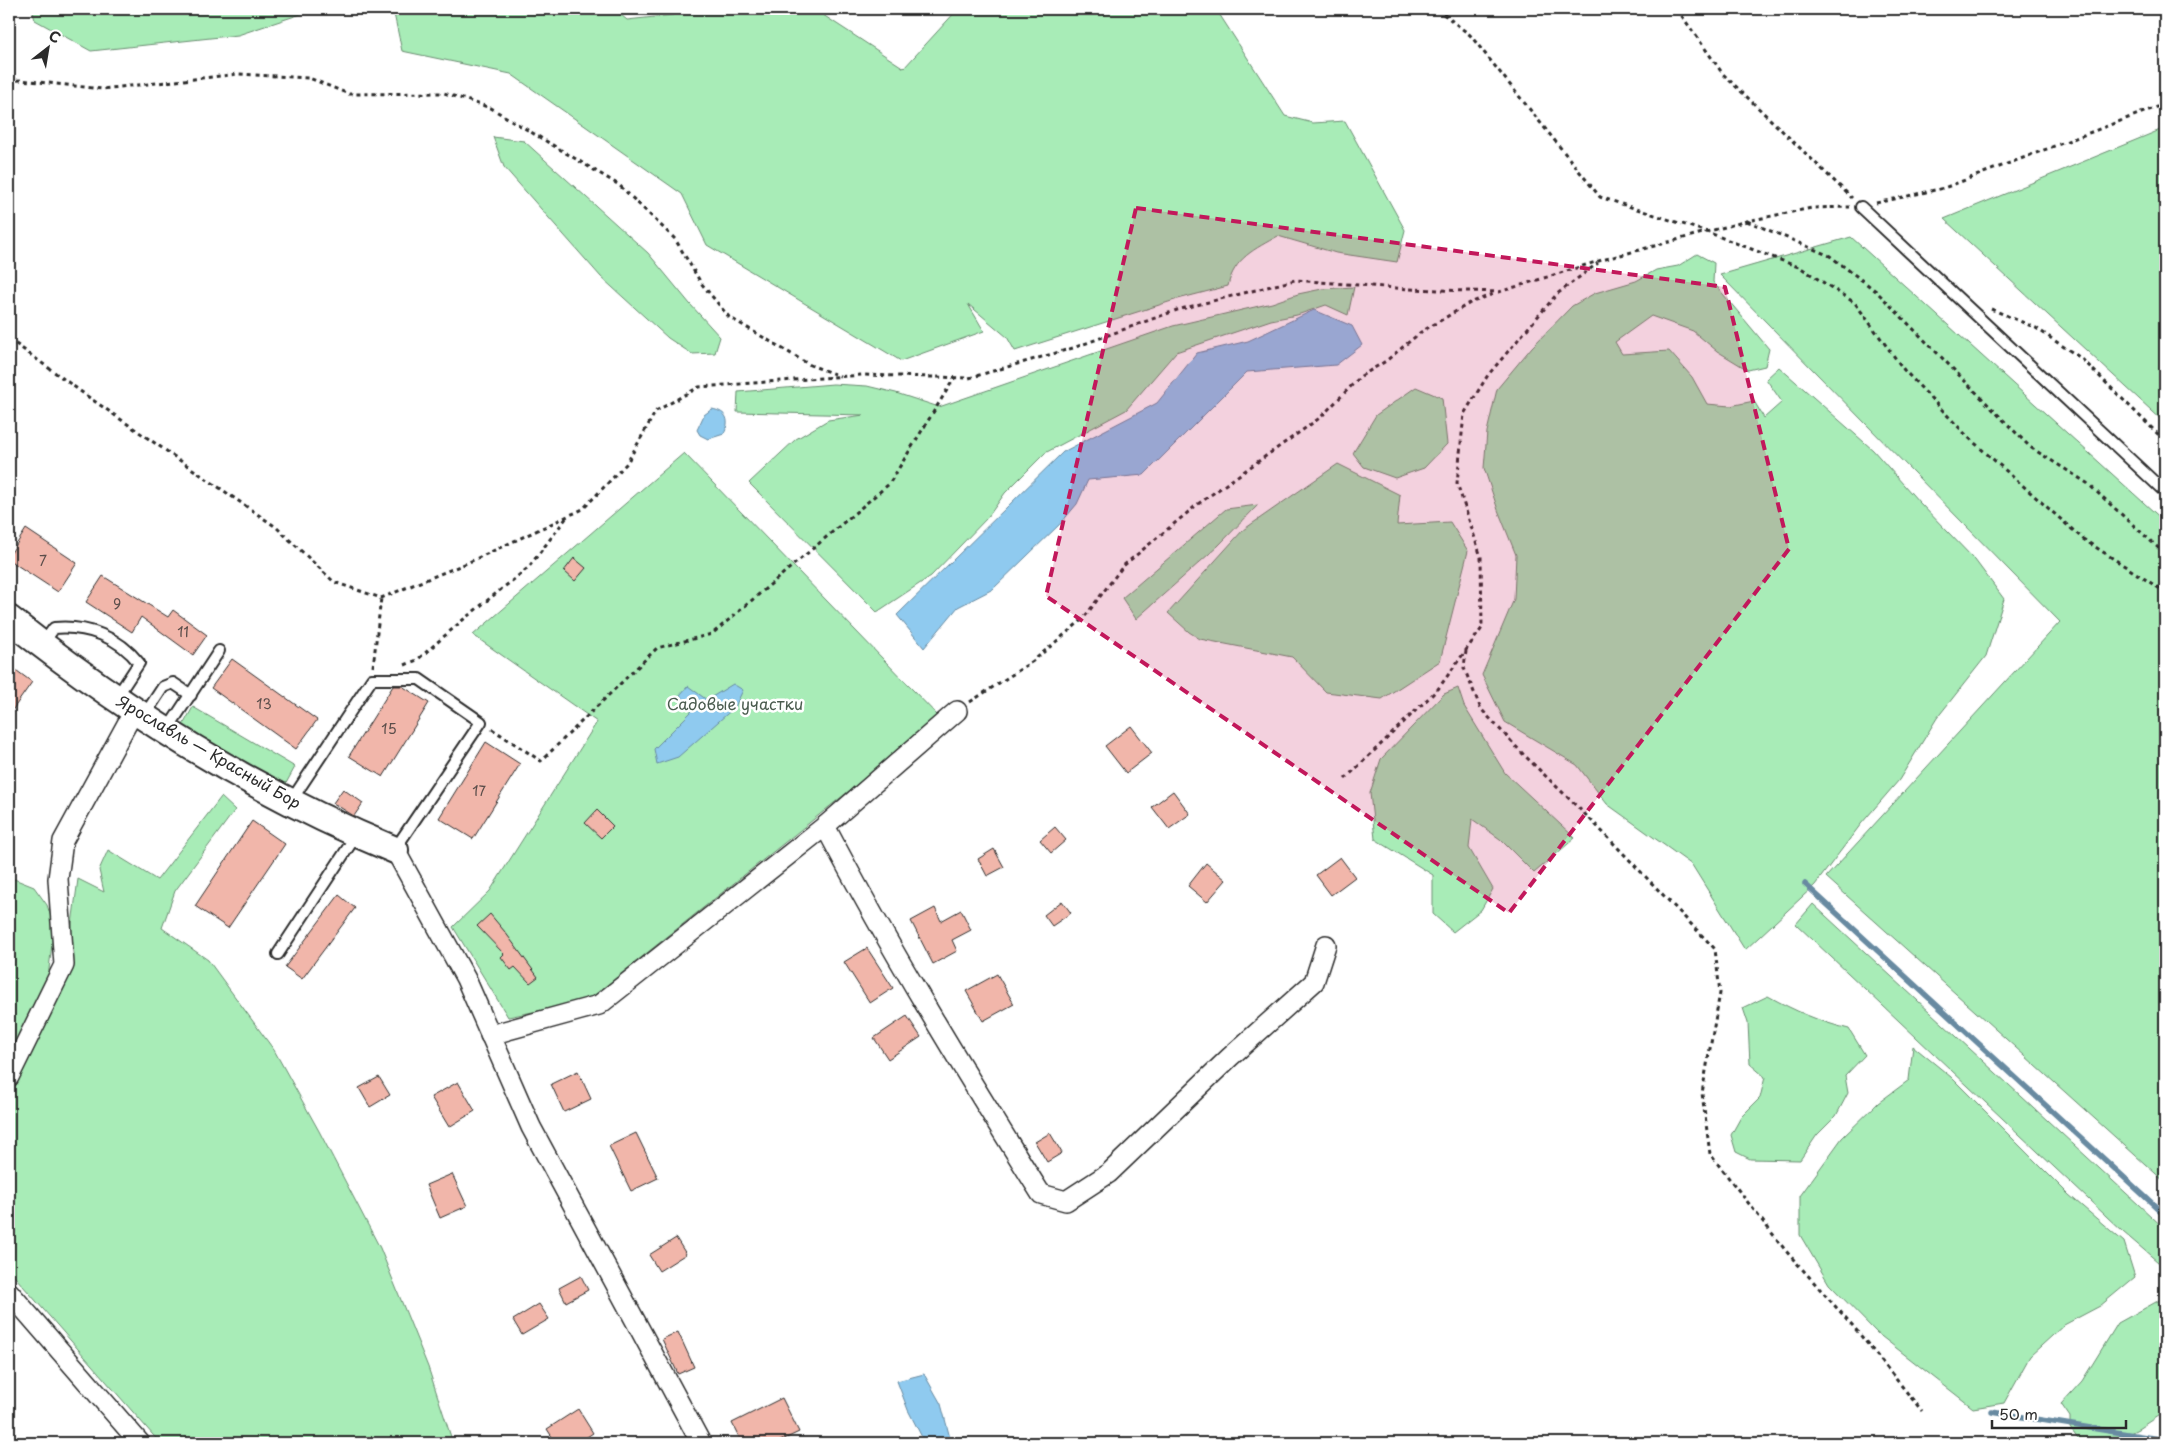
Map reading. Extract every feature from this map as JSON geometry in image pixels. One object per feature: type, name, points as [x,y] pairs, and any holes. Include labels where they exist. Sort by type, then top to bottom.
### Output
[{"type":"street","name":"Ярославль — Красный Бор","points":[[9,619],[42,646],[131,709],[167,731],[291,801],[357,834],[395,850]]},
{"type":"street","points":[[9,1077],[64,965],[58,879],[63,841],[131,709]]},
{"type":"street","points":[[490,1035],[598,1005],[825,826],[957,711]]},
{"type":"street","points":[[825,826],[861,895],[962,1067],[1041,1194],[1066,1202],[1109,1173],[1230,1058],[1314,982],[1326,945]]},
{"type":"street","points":[[395,850],[466,979],[531,1126],[701,1443]]},
{"type":"street","points":[[9,1292],[140,1443]]},
{"type":"lane","points":[[1861,206],[2165,492]]},
{"type":"lane","points":[[42,646],[54,628],[71,626],[105,635],[129,650],[139,663],[131,709]]},
{"type":"lane","points":[[167,731],[219,651]]},
{"type":"lane","points":[[291,801],[372,680],[419,679],[481,722],[395,850]]},
{"type":"lane","points":[[131,709],[163,687],[173,683],[191,694]]},
{"type":"lane","points":[[278,954],[357,834]]},
{"type":"path","points":[[1437,9],[1470,35],[1600,197],[1707,232],[1801,268],[1855,304],[1904,370],[1969,438],[2082,539],[2165,592]]},
{"type":"path","points":[[1677,9],[1722,74],[1861,206]]},
{"type":"path","points":[[9,81],[21,80],[102,89],[239,74],[310,78],[349,94],[444,93],[491,108],[619,185],[676,240],[702,283],[729,317],[810,365],[842,377]]},
{"type":"path","points":[[957,711],[1034,661],[1083,619],[1123,566],[1198,504],[1321,418],[1361,376],[1386,361],[1422,332],[1470,303],[1602,260],[1747,221],[1812,208],[1861,206],[1944,188],[2165,104]]},
{"type":"path","points":[[1747,221],[1830,256],[1876,291],[2030,448],[2087,482],[2165,554]]},
{"type":"path","points":[[1345,779],[1438,689],[1482,628],[1481,558],[1457,482],[1464,414],[1488,375],[1557,294],[1602,260]]},
{"type":"path","points":[[9,339],[87,396],[276,527],[334,582],[381,598],[466,563],[583,509],[627,463],[656,411],[699,386],[862,375],[969,378],[1073,348],[1178,310],[1295,280],[1409,289],[1499,292]]},
{"type":"path","points":[[1985,307],[2036,328],[2082,359],[2165,441]]},
{"type":"path","points":[[481,722],[541,761],[657,648],[712,634],[889,484],[955,377]]},
{"type":"path","points":[[372,680],[416,660],[528,568],[568,516]]},
{"type":"path","points":[[372,680],[381,598]]},
{"type":"path","points":[[1466,651],[1464,668],[1481,709],[1715,949],[1720,992],[1702,1093],[1710,1154],[1786,1251],[1853,1326],[1922,1411]]},
{"type":"highlighted area","points":[[1136,208],[1725,287],[1789,549],[1509,913],[1046,596]]},
{"type":"green space","points":[[32,9],[316,9],[238,35],[91,51],[35,20]]},
{"type":"green space","points":[[393,9],[614,9],[627,20],[673,15],[666,9],[814,9],[904,68],[958,9],[1216,9],[1285,116],[1313,123],[1345,121],[1405,230],[1397,262],[1336,253],[1278,236],[1240,261],[1231,276],[1228,286],[1178,299],[1015,351],[1007,337],[968,304],[984,331],[901,361],[707,245],[682,194],[511,74],[402,51]]},
{"type":"green space","points":[[2165,128],[2165,423],[1944,219]]},
{"type":"green space","points":[[493,137],[524,141],[648,253],[720,337],[715,353],[692,354],[668,338],[601,277],[504,167]]},
{"type":"green space","points":[[1851,237],[2165,522],[2165,1182],[1826,877],[2060,622],[1720,275]]},
{"type":"green space","points":[[1697,254],[1714,263],[1713,282],[1769,349],[1765,366],[1748,370],[1717,351],[1693,331],[1651,316],[1615,342],[1622,354],[1669,351],[1692,377],[1707,404],[1730,406],[1754,401],[1764,418],[1782,402],[1766,379],[1779,367],[1873,450],[1919,502],[1975,560],[2004,599],[1986,656],[1937,718],[1899,780],[1861,824],[1815,885],[1745,950],[1692,865],[1607,804],[1577,765],[1505,722],[1482,675],[1514,599],[1516,555],[1484,468],[1487,432],[1497,389],[1532,347],[1572,306],[1595,293],[1636,281],[1656,270],[1678,266]]},
{"type":"green space","points":[[1354,287],[1348,315],[1326,305],[1297,315],[1271,320],[1176,352],[1126,410],[1045,453],[1005,493],[988,517],[931,576],[877,612],[749,483],[796,439],[828,420],[864,415],[737,412],[738,392],[833,384],[867,386],[939,407],[1173,326],[1272,303],[1298,294],[1322,289]]},
{"type":"green space","points":[[1416,387],[1442,398],[1447,444],[1424,468],[1395,478],[1364,467],[1353,453],[1376,415]]},
{"type":"green space","name":"Садовые участки","points":[[684,453],[940,718],[587,1001],[508,1017],[453,927],[490,891],[597,722],[473,635]]},
{"type":"green space","points":[[1338,464],[1400,495],[1397,525],[1450,522],[1468,551],[1440,661],[1382,699],[1326,692],[1292,657],[1200,639],[1189,632],[1168,613],[1243,530]]},
{"type":"green space","points":[[1258,505],[1218,546],[1136,619],[1122,598],[1226,509]]},
{"type":"green space","points":[[1458,688],[1464,706],[1505,773],[1575,838],[1534,873],[1500,839],[1472,819],[1469,848],[1493,889],[1481,910],[1453,932],[1433,914],[1433,875],[1375,839],[1370,793],[1381,759],[1444,694]]},
{"type":"green space","points":[[193,707],[295,767],[284,787],[182,727]]},
{"type":"green space","points":[[221,797],[235,810],[175,891],[162,928],[208,960],[274,1050],[380,1248],[428,1367],[453,1443],[160,1443],[9,1270],[9,1095],[29,1047],[71,966],[71,932],[78,879],[104,892],[99,870],[108,850],[157,880]]},
{"type":"green space","points":[[9,877],[34,887],[47,905],[54,926],[48,978],[9,1060]]},
{"type":"green space","points":[[1813,904],[2165,1229],[2165,1268],[2123,1232],[1796,924]]},
{"type":"green space","points":[[1768,996],[1808,1016],[1849,1029],[1865,1055],[1845,1076],[1848,1093],[1836,1116],[1817,1135],[1800,1160],[1750,1159],[1736,1152],[1731,1135],[1741,1117],[1760,1098],[1765,1077],[1750,1064],[1748,1023],[1743,1008]]},
{"type":"green space","points":[[1913,1046],[1951,1077],[2069,1195],[2124,1242],[2135,1277],[2100,1306],[2064,1325],[2030,1356],[2004,1403],[1973,1408],[1877,1333],[1829,1284],[1800,1235],[1800,1196],[1842,1138],[1878,1103],[1909,1080]]},
{"type":"green space","points":[[2165,1297],[2164,1412],[2138,1429],[2112,1442],[2078,1439],[2070,1428],[2070,1417],[2061,1404],[2082,1381],[2118,1323]]},
{"type":"water","points":[[1314,310],[1352,326],[1362,345],[1336,365],[1247,372],[1144,475],[1088,480],[1077,504],[1061,523],[993,589],[958,607],[924,648],[897,615],[1063,452],[1157,403],[1197,353],[1248,341]]},
{"type":"water","points":[[712,409],[724,415],[727,425],[724,434],[708,439],[700,435],[697,430],[704,415]]},
{"type":"water","points":[[733,684],[743,690],[735,707],[678,757],[657,764],[654,749],[692,711],[680,695],[688,686],[707,700]]},
{"type":"water","points":[[924,1374],[941,1404],[950,1438],[944,1443],[925,1443],[908,1410],[897,1381]]},
{"type":"building","points":[[26,529],[77,563],[58,592],[9,560],[9,556]]},
{"type":"building","points":[[574,558],[586,568],[575,581],[564,571]]},
{"type":"building","points":[[103,576],[168,617],[173,610],[207,635],[193,655],[141,617],[132,632],[86,602]]},
{"type":"building","points":[[232,659],[317,720],[296,749],[211,688]]},
{"type":"building","points":[[9,665],[32,682],[9,715]]},
{"type":"building","points":[[393,686],[402,686],[429,703],[383,777],[349,756]]},
{"type":"building","points":[[1131,726],[1152,753],[1126,773],[1105,746]]},
{"type":"building","points":[[486,742],[520,764],[473,839],[439,818]]},
{"type":"building","points":[[343,789],[363,803],[354,816],[333,803]]},
{"type":"building","points":[[1173,791],[1190,814],[1169,829],[1152,807]]},
{"type":"building","points":[[597,810],[613,826],[601,838],[585,823]]},
{"type":"building","points":[[252,821],[285,844],[228,928],[195,906]]},
{"type":"building","points":[[1055,827],[1066,840],[1051,853],[1040,840]]},
{"type":"building","points":[[994,849],[1004,867],[987,876],[978,859]]},
{"type":"building","points":[[1340,857],[1355,877],[1331,895],[1316,875]]},
{"type":"building","points":[[1206,863],[1226,880],[1207,902],[1188,886]]},
{"type":"building","points":[[339,895],[355,908],[302,979],[285,967]]},
{"type":"building","points":[[1062,901],[1071,913],[1052,926],[1044,915]]},
{"type":"building","points":[[935,908],[941,921],[961,910],[971,930],[952,940],[957,951],[933,964],[911,921]]},
{"type":"building","points":[[490,914],[538,977],[530,983],[515,967],[511,970],[501,957],[504,954],[477,926]]},
{"type":"building","points":[[867,948],[893,988],[870,1003],[844,962]]},
{"type":"building","points":[[997,974],[1014,1004],[983,1021],[966,991]]},
{"type":"building","points":[[907,1016],[921,1037],[888,1059],[874,1038]]},
{"type":"building","points":[[578,1071],[591,1099],[564,1112],[551,1084]]},
{"type":"building","points":[[379,1077],[390,1095],[370,1107],[359,1088]]},
{"type":"building","points":[[458,1082],[475,1111],[449,1127],[431,1097]]},
{"type":"building","points":[[636,1133],[658,1178],[631,1191],[609,1146]]},
{"type":"building","points":[[1050,1133],[1062,1153],[1047,1162],[1035,1142]]},
{"type":"building","points":[[452,1174],[467,1206],[440,1218],[426,1185]]},
{"type":"building","points":[[676,1238],[686,1254],[659,1271],[649,1255]]},
{"type":"building","points":[[581,1276],[588,1290],[566,1302],[559,1288]]},
{"type":"building","points":[[539,1304],[549,1319],[522,1335],[513,1320]]},
{"type":"building","points":[[678,1332],[694,1367],[678,1374],[662,1339]]},
{"type":"building","points":[[782,1398],[799,1432],[776,1443],[742,1443],[732,1423]]},
{"type":"building","points":[[578,1409],[593,1433],[578,1443],[556,1443],[547,1429]]},
{"type":"waterway","points":[[1805,884],[2165,1215]]},
{"type":"waterway","points":[[1992,1412],[2165,1440]]}]
